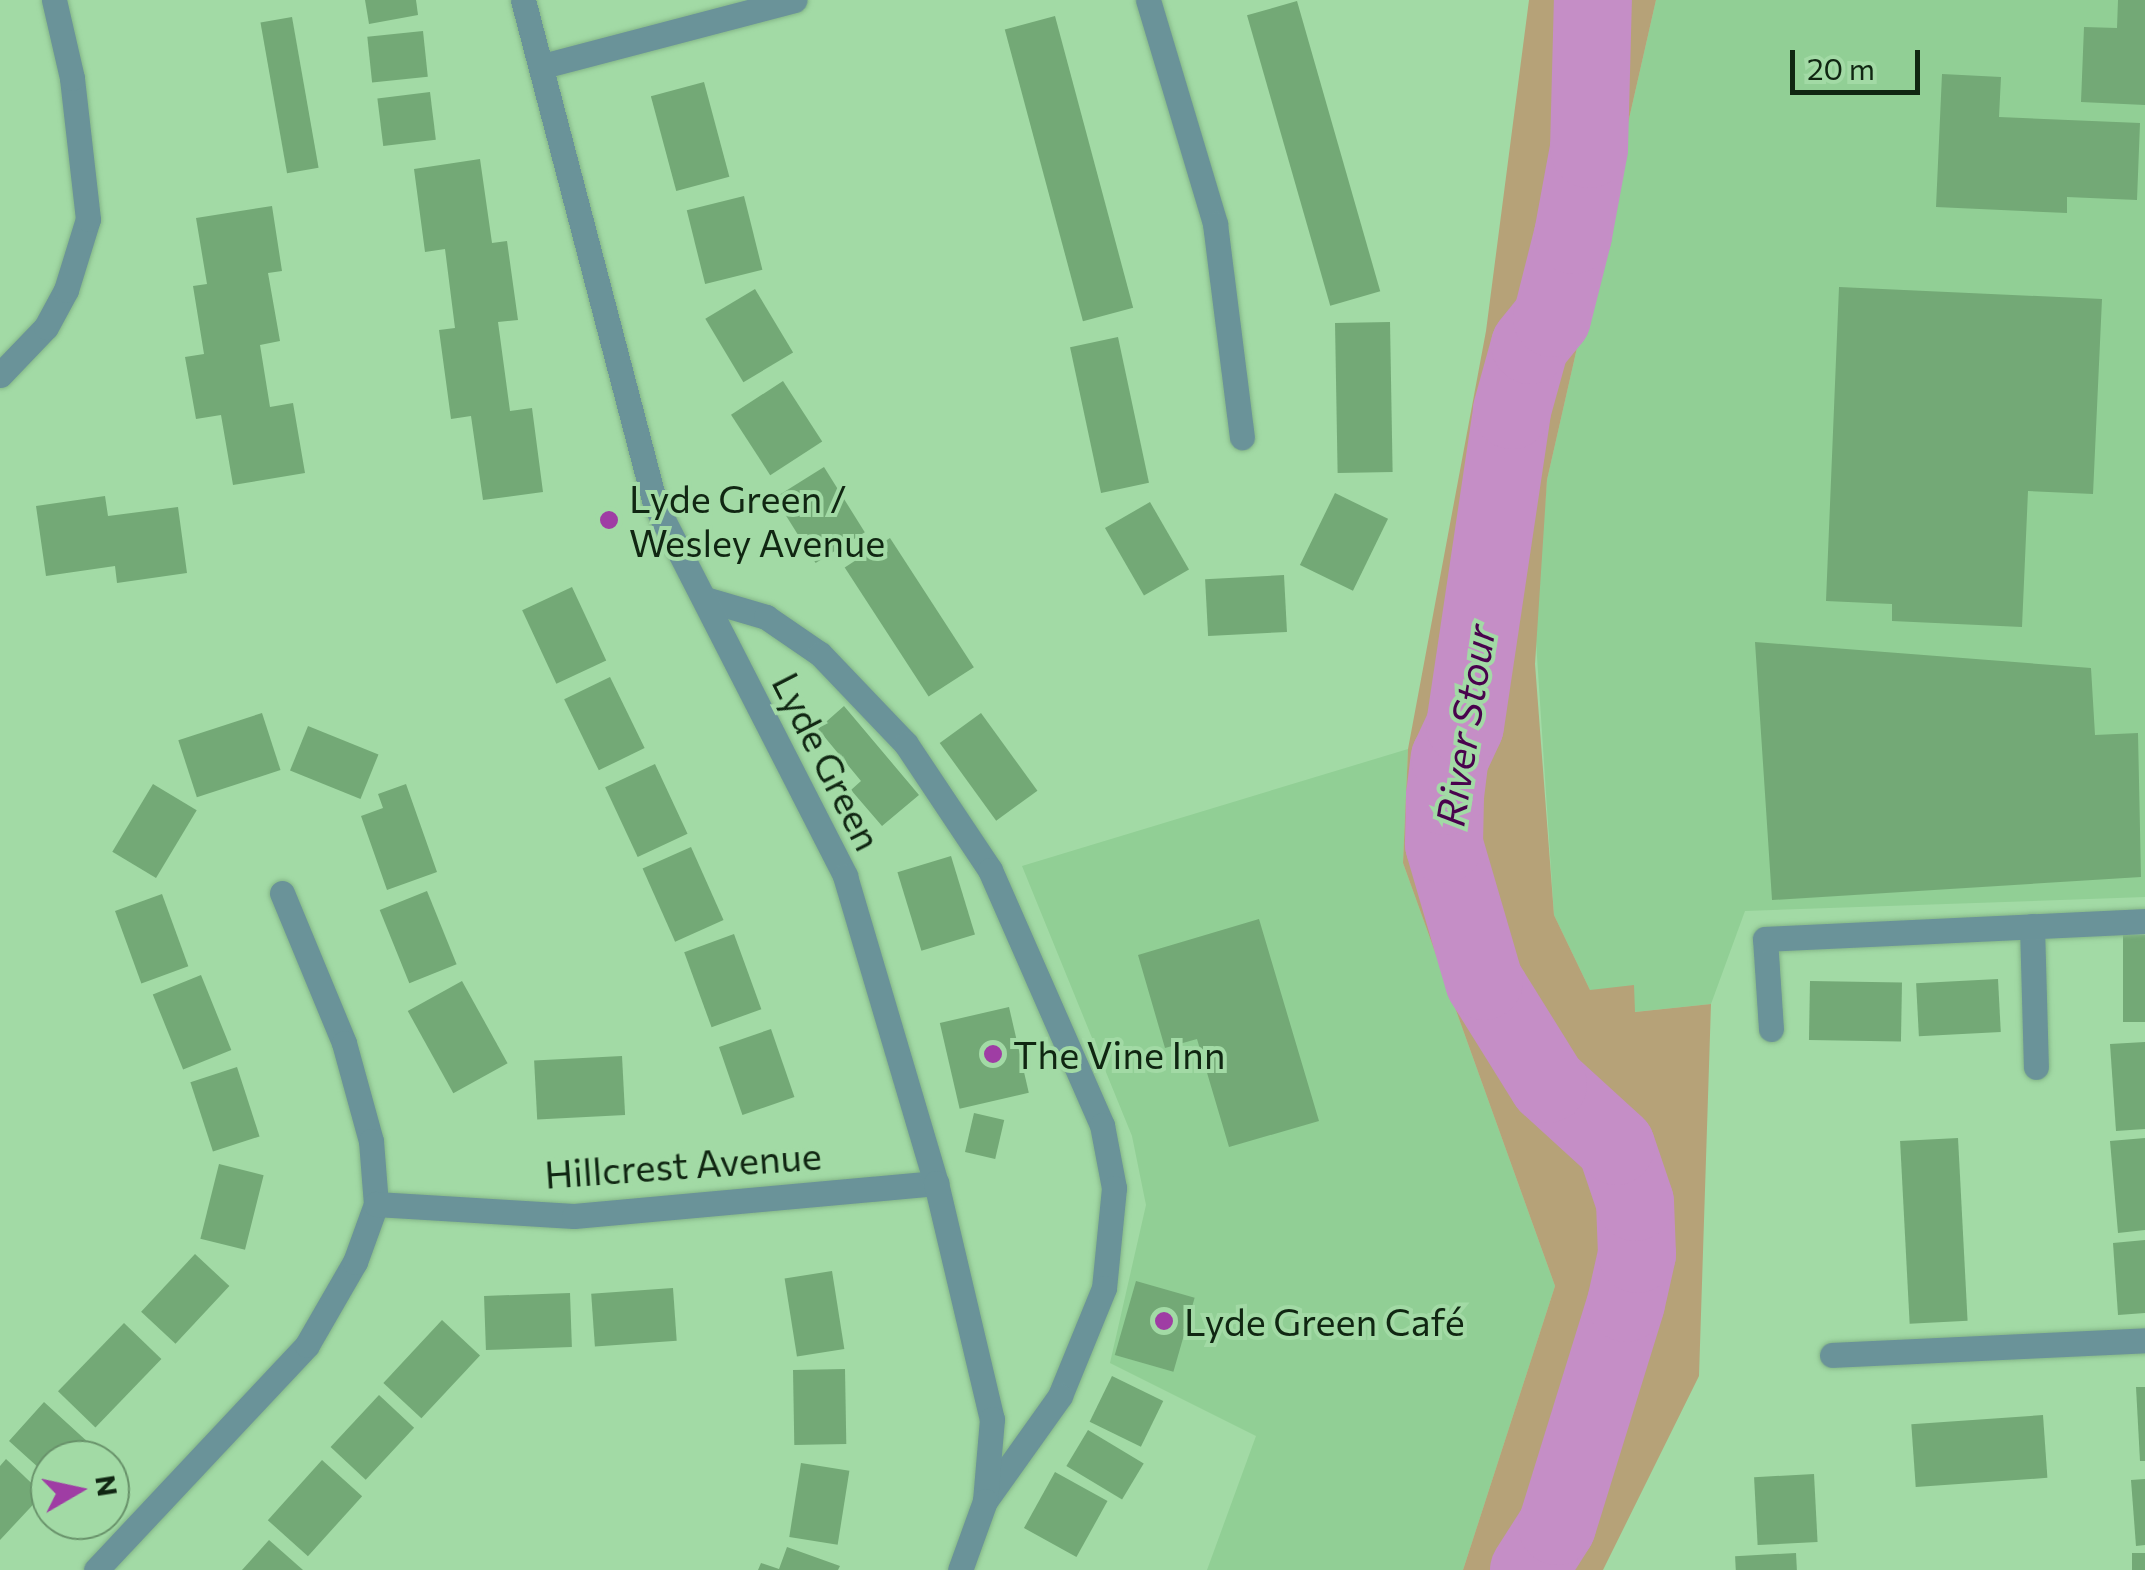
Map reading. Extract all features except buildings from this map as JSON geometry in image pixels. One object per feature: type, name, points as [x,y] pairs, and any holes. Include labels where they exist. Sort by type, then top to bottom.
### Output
[{"type":"street","points":[[0,375],[46,328],[66,290],[88,219],[72,78],[54,0]]},
{"type":"street","name":"Lyde Green","points":[[523,0],[656,504],[845,876],[936,1183],[992,1420],[985,1501],[960,1570]]},
{"type":"street","points":[[543,66],[795,0]]},
{"type":"street","points":[[1148,0],[1215,224],[1242,437]]},
{"type":"street","points":[[704,599],[766,617],[820,654],[906,744],[990,870],[1102,1125],[1114,1188],[1104,1288],[1060,1396],[985,1501]]},
{"type":"street","points":[[96,1570],[307,1345],[355,1262],[376,1204],[371,1141],[344,1043],[282,893]]},
{"type":"street","points":[[1771,1029],[1764,938],[2145,921]]},
{"type":"street","points":[[2032,926],[2036,1066]]},
{"type":"street","name":"Hillcrest Avenue","points":[[376,1204],[574,1216],[936,1183]]},
{"type":"street","points":[[1832,1356],[2145,1340]]},
{"type":"shaded area","points":[[1529,0],[1656,0],[1547,480],[1535,664],[1554,915],[1590,990],[1634,985],[1635,1012],[1711,1004],[1699,1376],[1603,1570],[1463,1570],[1555,1286],[1403,863],[1408,749],[1486,331]]},
{"type":"shaded area","points":[[1656,0],[2145,0],[2145,897],[1745,911],[1711,1004],[1634,1012],[1590,990],[1554,915],[1535,626],[1547,480]]},
{"type":"shaded area","points":[[1408,749],[1403,863],[1555,1286],[1463,1570],[1207,1570],[1256,1436],[1110,1363],[1146,1205],[1132,1136],[1022,866]]},
{"type":"waterway","name":"River Stour","points":[[1529,1570],[1557,1526],[1626,1303],[1637,1254],[1635,1202],[1616,1146],[1548,1084],[1484,981],[1444,844],[1445,796],[1450,758],[1465,726],[1512,410],[1530,345],[1552,318],[1589,149],[1593,0]]},
{"type":"place","name":"Lyde Green / Wesley Avenue","points":[[609,520]]},
{"type":"place","name":"The Vine Inn","points":[[993,1054]]},
{"type":"place","name":"Lyde Green Café","points":[[1164,1321]]}]
